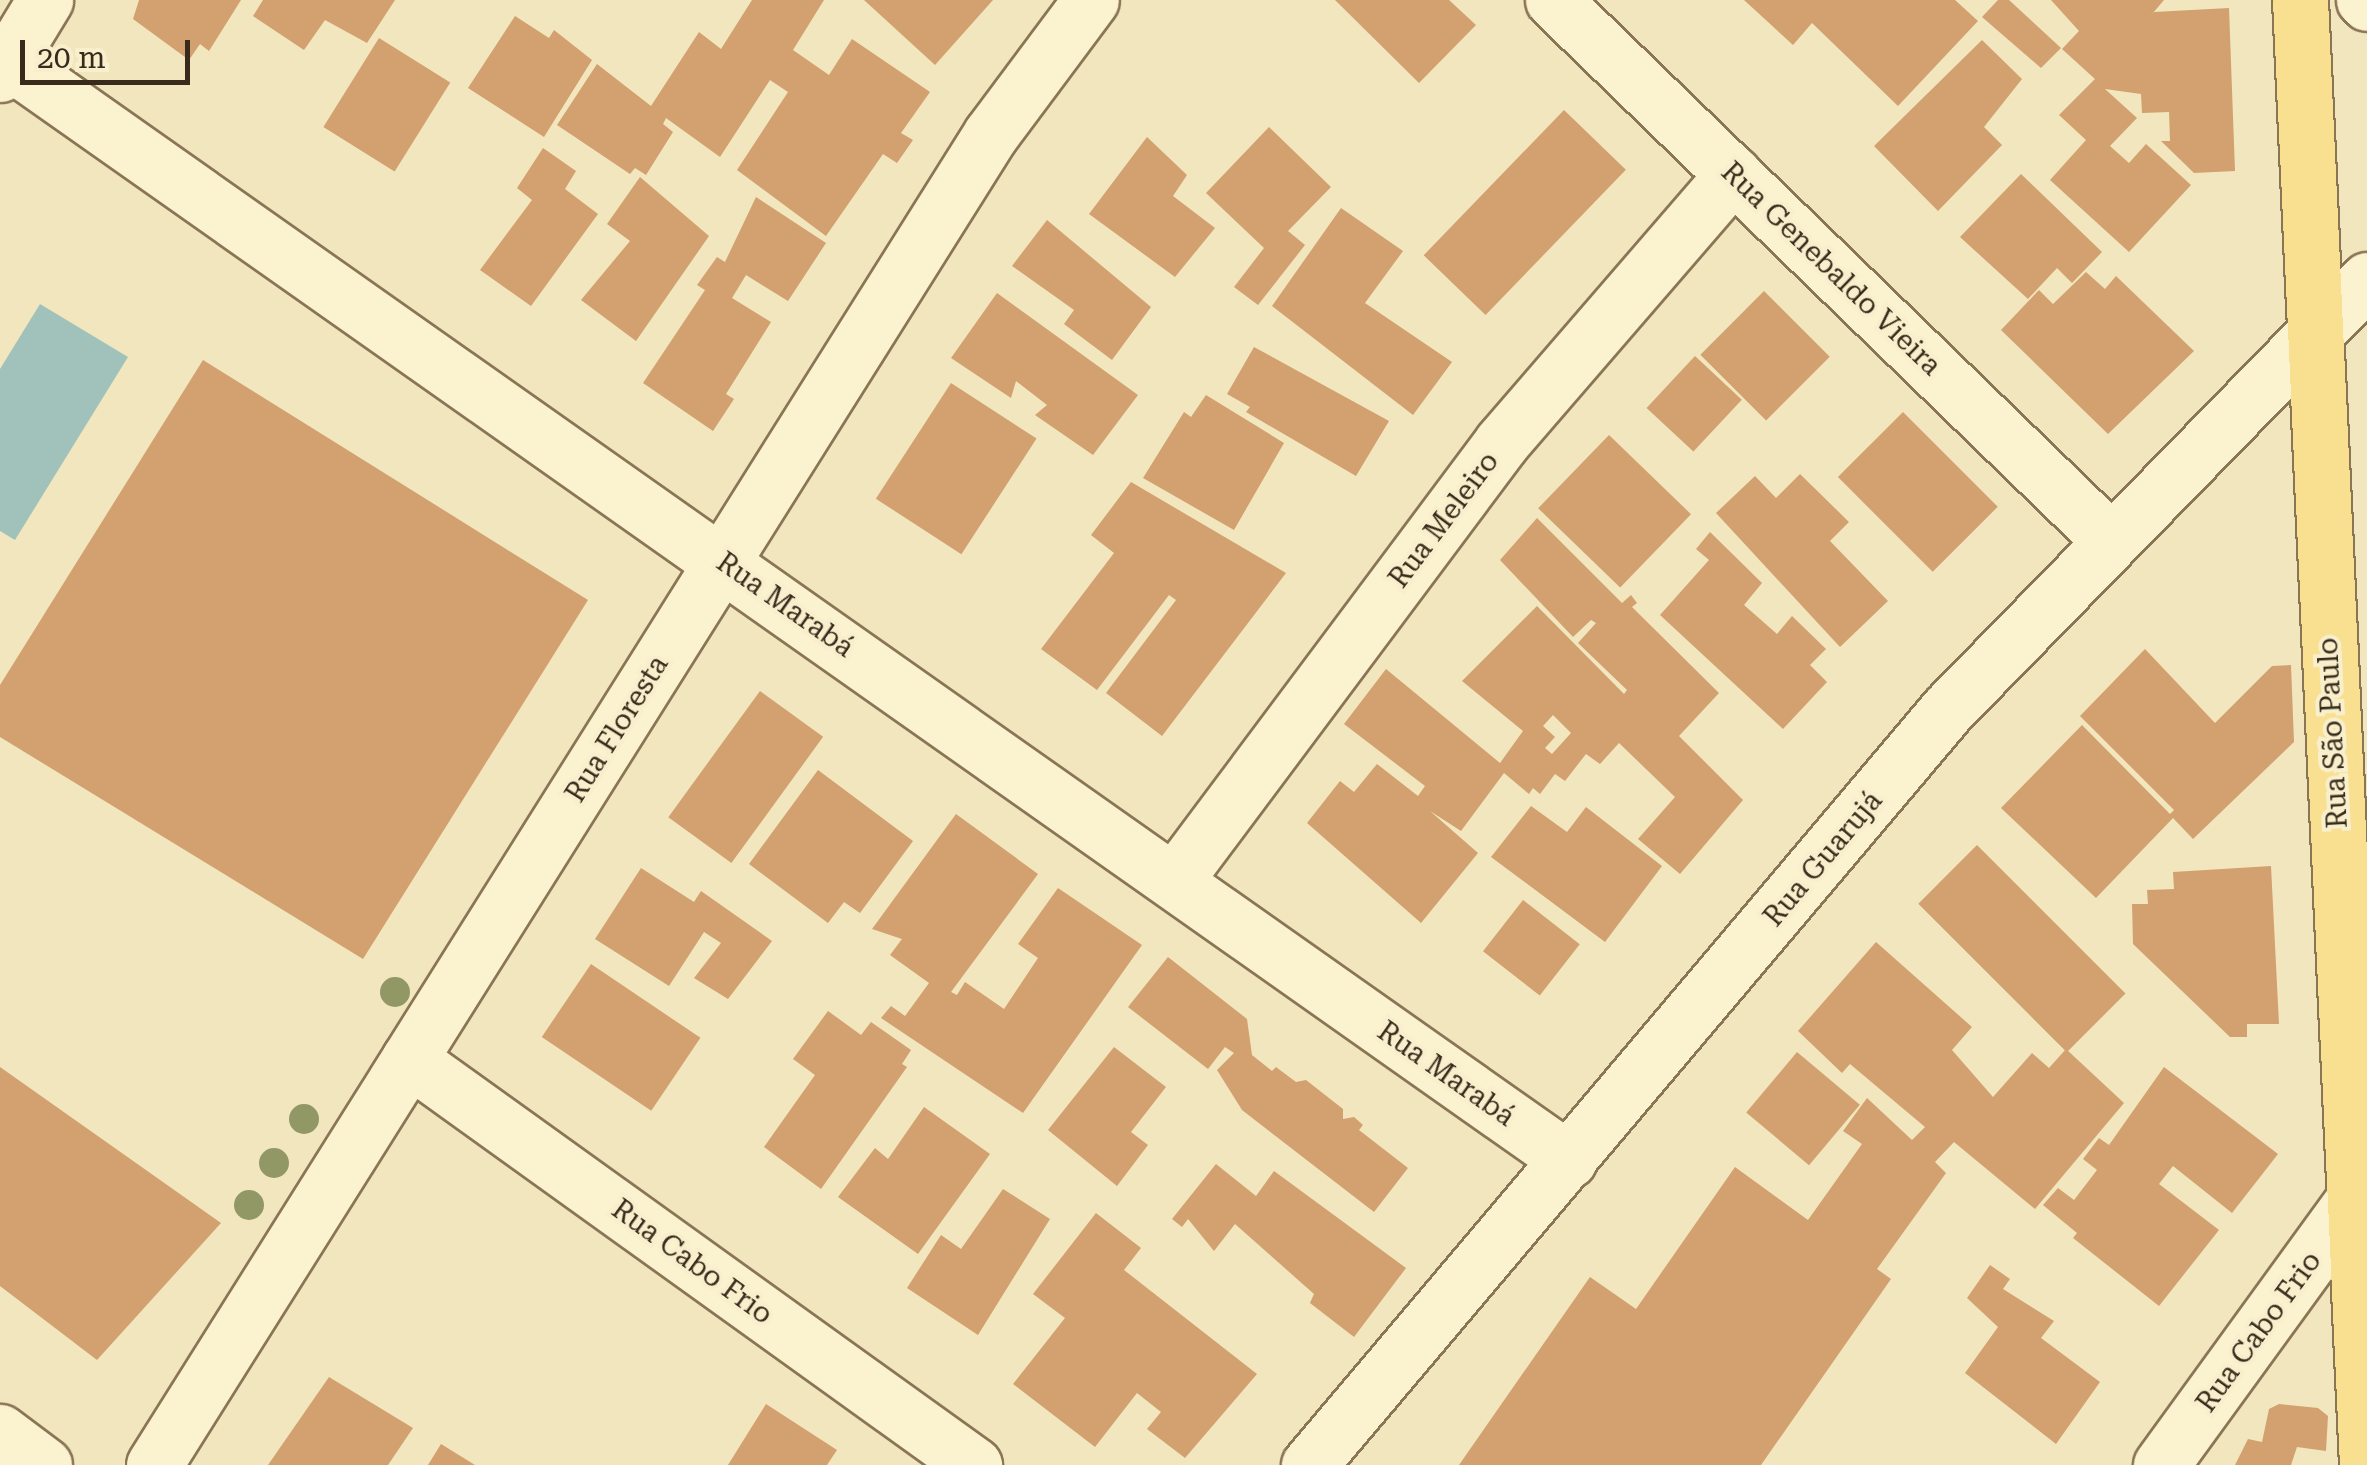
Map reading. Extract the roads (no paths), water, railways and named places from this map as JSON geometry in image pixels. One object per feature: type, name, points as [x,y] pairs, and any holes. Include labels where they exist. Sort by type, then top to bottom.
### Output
[{"type":"main road","name":"Rua São Paulo","points":[[2300,0],[2367,1465]]},
{"type":"street","points":[[4,61],[44,0]]},
{"type":"street","name":"Rua Floresta","points":[[154,1465],[991,134],[1091,0]]},
{"type":"street","name":"Rua Genebaldo Vieira","points":[[1553,0],[2109,539]]},
{"type":"street","name":"Rua Marabá","points":[[4,61],[722,560],[1569,1160]]},
{"type":"street","name":"Rua Meleiro","points":[[1174,881],[1502,442],[1733,174]]},
{"type":"street","name":"Rua Guarujá","points":[[1309,1465],[1946,710],[2109,539],[2367,280]]},
{"type":"street","name":"Rua Cabo Frio","points":[[409,1059],[974,1465]]},
{"type":"street","name":"Rua Cabo Frio","points":[[2161,1465],[2354,1198]]},
{"type":"street","points":[[0,1432],[44,1465]]},
{"type":"water","points":[[40,304],[128,357],[15,540],[0,531],[0,369]]}]
